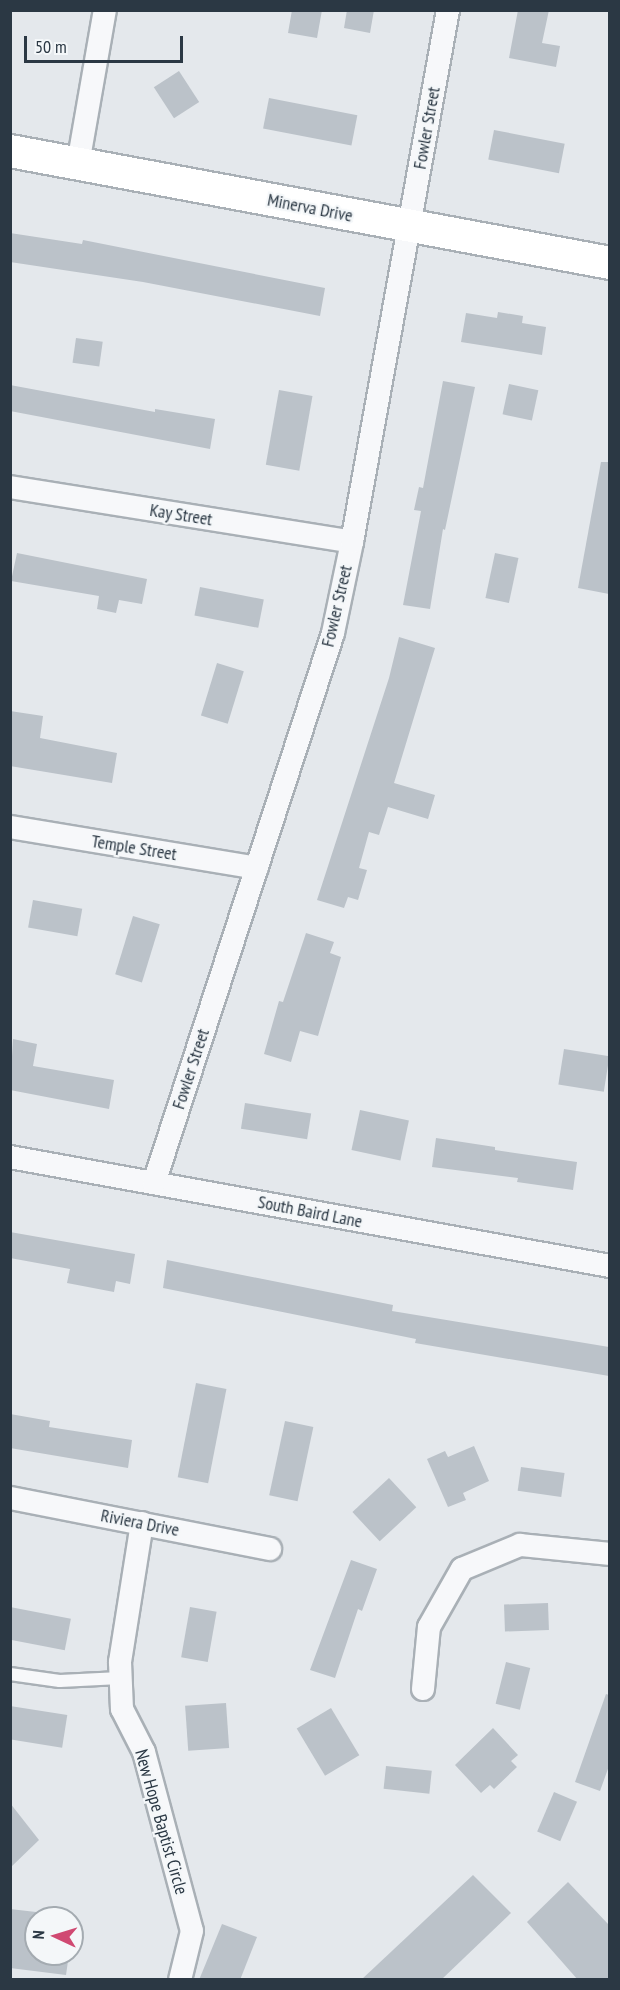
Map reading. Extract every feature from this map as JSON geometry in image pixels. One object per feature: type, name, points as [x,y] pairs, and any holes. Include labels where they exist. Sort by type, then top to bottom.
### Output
[{"type":"street","points":[[78,164],[105,10]]},
{"type":"street","name":"Fowler Street","points":[[154,1183],[333,633],[352,542],[448,10]]},
{"type":"street","name":"Minerva Drive","points":[[10,151],[410,227],[609,262]]},
{"type":"street","name":"Kay Street","points":[[10,487],[352,542]]},
{"type":"street","name":"Temple Street","points":[[10,827],[257,868]]},
{"type":"street","name":"South Baird Lane","points":[[10,1157],[609,1266]]},
{"type":"street","name":"Riviera Drive","points":[[10,1498],[270,1549]]},
{"type":"street","name":"New Hope Baptist Circle","points":[[142,1523],[120,1662],[122,1709],[144,1752],[192,1931],[180,1980]]},
{"type":"street","points":[[423,1689],[429,1627],[462,1569],[520,1545],[609,1554]]},
{"type":"lane","points":[[10,1674],[60,1681],[120,1678]]},
{"type":"building","points":[[292,10],[322,10],[317,38],[288,33]]},
{"type":"building","points":[[347,10],[374,10],[370,33],[344,28]]},
{"type":"building","points":[[518,10],[549,10],[542,43],[560,46],[556,67],[509,58]]},
{"type":"building","points":[[179,71],[199,102],[174,118],[154,87]]},
{"type":"building","points":[[269,98],[357,115],[351,146],[263,128]]},
{"type":"building","points":[[494,130],[565,144],[559,173],[488,159]]},
{"type":"building","points":[[10,233],[82,244],[83,240],[325,288],[320,316],[143,282],[10,262]]},
{"type":"building","points":[[498,312],[523,316],[522,323],[546,327],[542,355],[461,342],[466,313],[497,318]]},
{"type":"building","points":[[76,338],[103,342],[99,367],[73,363]]},
{"type":"building","points":[[443,381],[475,387],[445,530],[443,529],[430,609],[403,605],[421,511],[414,510],[419,487],[423,488]]},
{"type":"building","points":[[509,384],[538,390],[532,421],[503,414]]},
{"type":"building","points":[[10,385],[155,412],[155,409],[215,419],[210,449],[10,411]]},
{"type":"building","points":[[279,390],[312,396],[299,471],[266,465]]},
{"type":"building","points":[[601,462],[609,462],[609,594],[578,588]]},
{"type":"building","points":[[17,553],[147,579],[142,604],[119,600],[116,613],[97,609],[99,596],[11,581]]},
{"type":"building","points":[[495,553],[518,558],[509,603],[485,598]]},
{"type":"building","points":[[200,587],[264,599],[258,628],[194,615]]},
{"type":"building","points":[[399,637],[435,648],[394,783],[435,795],[428,819],[388,807],[379,835],[369,832],[359,868],[367,870],[358,900],[348,897],[344,908],[317,900],[389,678]]},
{"type":"building","points":[[217,663],[244,671],[228,724],[201,716]]},
{"type":"building","points":[[10,711],[43,716],[40,738],[117,753],[112,783],[10,766]]},
{"type":"building","points":[[33,900],[82,909],[77,936],[28,928]]},
{"type":"building","points":[[133,916],[160,924],[142,983],[115,974]]},
{"type":"building","points":[[306,933],[334,942],[330,953],[341,957],[318,1036],[300,1031],[291,1062],[264,1054],[279,1001],[283,1002]]},
{"type":"building","points":[[13,1039],[37,1044],[33,1066],[114,1080],[109,1109],[10,1090]]},
{"type":"building","points":[[564,1049],[609,1056],[604,1092],[558,1085]]},
{"type":"building","points":[[245,1103],[311,1113],[307,1139],[241,1129]]},
{"type":"building","points":[[360,1110],[409,1120],[400,1160],[351,1150]]},
{"type":"building","points":[[436,1138],[495,1147],[495,1150],[577,1162],[573,1190],[517,1182],[518,1178],[432,1167]]},
{"type":"building","points":[[10,1232],[135,1254],[130,1284],[116,1281],[114,1292],[67,1283],[70,1269],[10,1258]]},
{"type":"building","points":[[167,1260],[393,1305],[392,1311],[609,1347],[609,1376],[415,1343],[416,1339],[163,1288]]},
{"type":"building","points":[[196,1383],[226,1389],[208,1483],[178,1477]]},
{"type":"building","points":[[10,1414],[50,1421],[49,1427],[132,1440],[128,1468],[10,1448]]},
{"type":"building","points":[[285,1421],[313,1427],[298,1501],[269,1495]]},
{"type":"building","points":[[474,1446],[489,1481],[463,1493],[466,1500],[448,1507],[427,1459],[445,1451],[448,1457]]},
{"type":"building","points":[[521,1467],[565,1473],[561,1497],[518,1491]]},
{"type":"building","points":[[389,1478],[416,1507],[380,1541],[352,1512]]},
{"type":"building","points":[[351,1560],[377,1569],[362,1611],[358,1609],[335,1678],[310,1670]]},
{"type":"building","points":[[548,1603],[549,1630],[505,1632],[504,1605]]},
{"type":"building","points":[[10,1607],[71,1619],[65,1650],[10,1640]]},
{"type":"building","points":[[190,1607],[217,1612],[208,1662],[181,1657]]},
{"type":"building","points":[[506,1662],[530,1668],[520,1710],[496,1704]]},
{"type":"building","points":[[606,1694],[609,1695],[609,1766],[600,1791],[575,1782]]},
{"type":"building","points":[[226,1703],[229,1748],[188,1751],[185,1706]]},
{"type":"building","points":[[10,1706],[67,1715],[62,1748],[10,1739]]},
{"type":"building","points":[[331,1708],[359,1755],[325,1776],[297,1729]]},
{"type":"building","points":[[493,1728],[518,1755],[511,1761],[517,1767],[494,1789],[490,1785],[481,1793],[455,1765]]},
{"type":"building","points":[[386,1766],[432,1771],[429,1794],[384,1789]]},
{"type":"building","points":[[554,1792],[577,1802],[560,1841],[537,1832]]},
{"type":"building","points":[[10,1803],[39,1840],[10,1868]]},
{"type":"building","points":[[473,1875],[511,1913],[441,1980],[361,1980]]},
{"type":"building","points":[[568,1882],[609,1925],[609,1980],[578,1980],[527,1922]]},
{"type":"building","points":[[10,1909],[24,1911],[24,1966],[67,1966],[66,1975],[10,1968]]},
{"type":"building","points":[[222,1924],[257,1937],[240,1980],[199,1980]]}]
